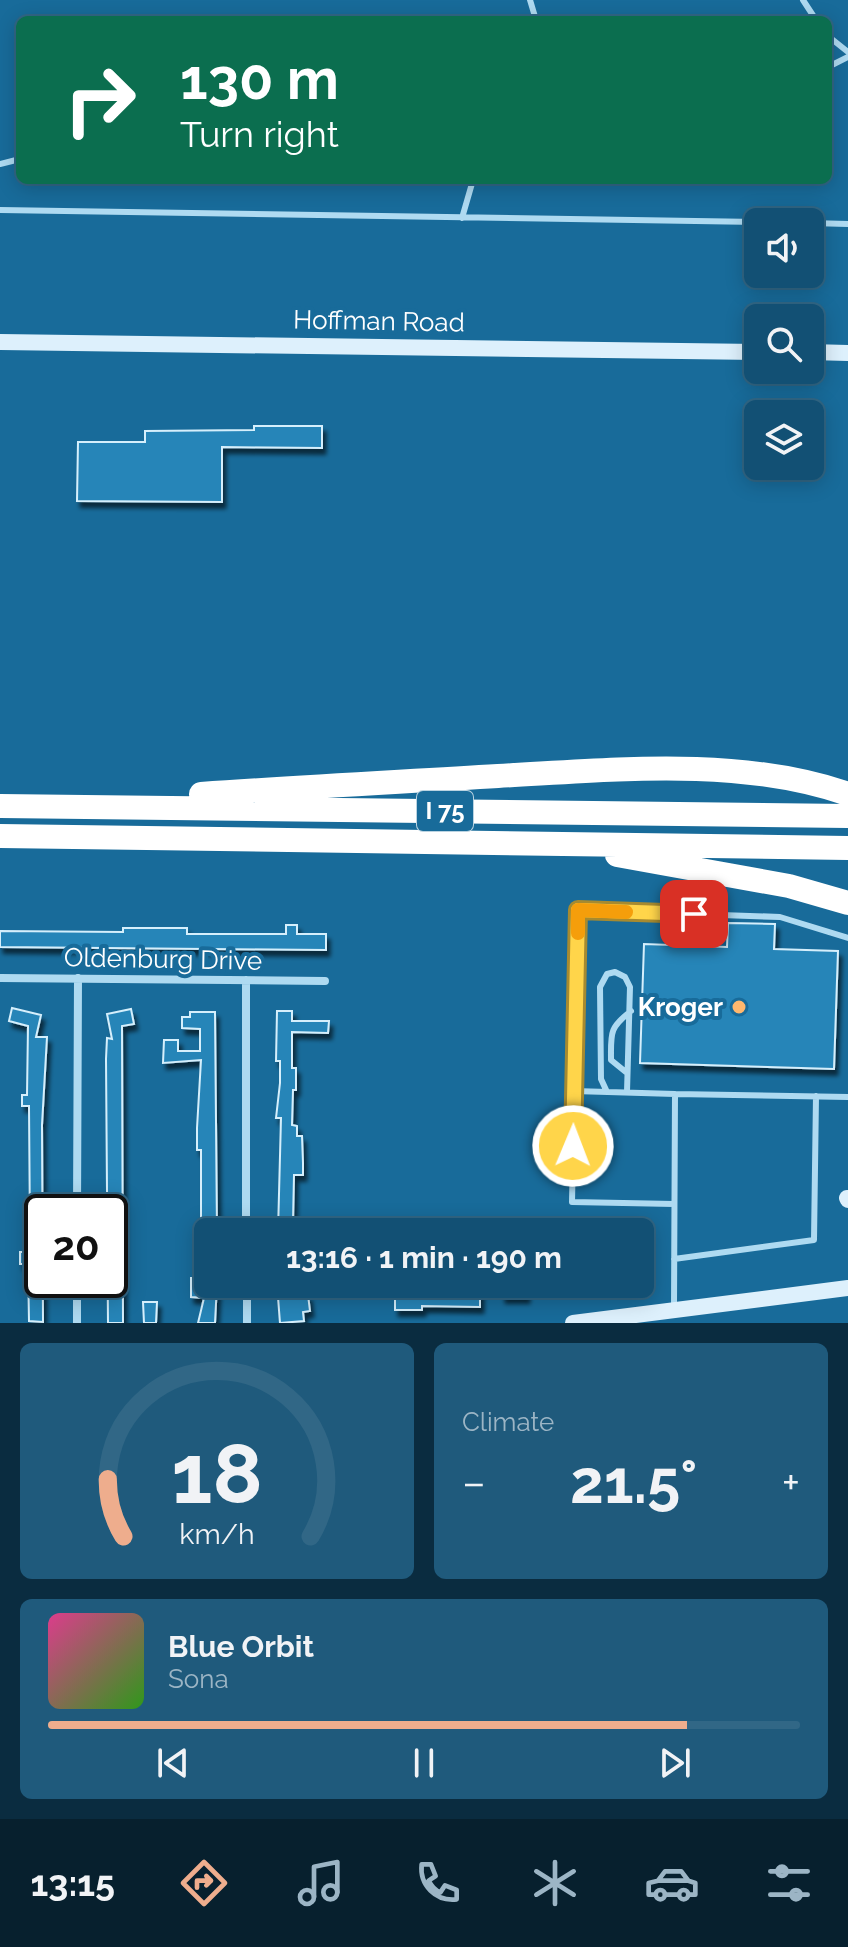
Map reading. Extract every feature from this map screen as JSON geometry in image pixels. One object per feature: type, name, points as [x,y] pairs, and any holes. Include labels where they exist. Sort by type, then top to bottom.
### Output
[{"type":"highway","points":[[43,806],[333,785],[603,772],[757,775],[844,793]]},
{"type":"highway","name":"I 75","points":[[0,806],[848,816]]},
{"type":"highway","name":"I 75","points":[[0,836],[848,848]]},
{"type":"highway","points":[[560,844],[780,884],[848,903]]},
{"type":"street","name":"Hoffman Road","points":[[0,342],[744,352]]},
{"type":"street","points":[[824,352],[848,353]]},
{"type":"street","name":"Oldenburg Drive","points":[[0,978],[325,981]]},
{"type":"street","points":[[77,1194],[78,978]]},
{"type":"street","points":[[246,980],[246,1218]]},
{"type":"street","points":[[573,1323],[848,1288]]},
{"type":"street","points":[[77,1298],[77,1323]]},
{"type":"street","points":[[247,1298],[247,1323]]},
{"type":"lane","points":[[832,40],[848,54]]},
{"type":"lane","points":[[462,218],[472,184]]},
{"type":"lane","points":[[0,210],[744,222]]},
{"type":"lane","points":[[824,223],[848,224]]},
{"type":"lane","points":[[674,1204],[572,1202],[578,910],[780,917],[848,938]]},
{"type":"lane","points":[[607,1092],[601,1079],[600,987],[607,974],[615,972],[625,977],[630,987],[627,1092]]},
{"type":"lane","points":[[627,1073],[611,1060],[611,1034],[616,1023],[631,1011]]},
{"type":"lane","points":[[574,1091],[848,1097]]},
{"type":"lane","points":[[674,1311],[675,1094]]},
{"type":"lane","points":[[674,1259],[814,1240],[816,1096]]},
{"type":"building","points":[[254,426],[322,426],[322,448],[222,447],[222,502],[77,501],[78,442],[145,442],[145,431],[254,430]]},
{"type":"building","name":"Kroger","points":[[728,923],[775,924],[774,949],[838,951],[834,1069],[640,1063],[644,944],[727,947]]},
{"type":"building","points":[[286,925],[297,925],[297,934],[326,934],[326,950],[0,947],[0,931],[123,932],[123,928],[187,928],[187,934],[286,934]]},
{"type":"building","points":[[12,1008],[41,1015],[36,1037],[47,1037],[42,1194],[30,1194],[29,1106],[22,1106],[22,1095],[27,1095],[28,1026],[9,1021]]},
{"type":"building","points":[[131,1009],[134,1024],[122,1026],[123,1194],[107,1194],[106,1059],[107,1038],[112,1039],[107,1014]]},
{"type":"building","points":[[277,1011],[292,1011],[292,1021],[329,1021],[328,1033],[292,1032],[292,1068],[296,1068],[296,1090],[293,1090],[292,1125],[297,1126],[297,1136],[302,1136],[303,1163],[303,1175],[294,1175],[293,1218],[278,1218],[281,1118],[276,1118],[280,1061],[276,1061]]},
{"type":"building","points":[[190,1012],[215,1012],[217,1218],[201,1218],[201,1150],[197,1150],[197,1128],[201,1060],[163,1063],[164,1040],[178,1040],[178,1051],[200,1051],[200,1029],[182,1028],[182,1017],[190,1017]]},
{"type":"building","points":[[20,1252],[24,1252],[24,1264],[20,1264]]},
{"type":"building","points":[[191,1278],[194,1278],[194,1297],[191,1297]]},
{"type":"building","points":[[29,1298],[43,1298],[43,1322],[29,1321]]},
{"type":"building","points":[[108,1298],[123,1298],[123,1323],[108,1323]]},
{"type":"building","points":[[204,1298],[216,1298],[215,1323],[198,1323]]},
{"type":"building","points":[[278,1298],[308,1298],[310,1311],[303,1312],[304,1321],[280,1323]]},
{"type":"building","points":[[395,1298],[480,1298],[480,1307],[422,1306],[422,1310],[395,1310]]},
{"type":"building","points":[[143,1302],[157,1302],[156,1323],[144,1323]]},
{"type":"slow traffic","points":[[578,933],[578,910],[626,912]]},
{"type":"place","name":"Kroger","points":[[739,1007]]},
{"type":"route","points":[[573,1146],[578,910],[694,914]]}]
